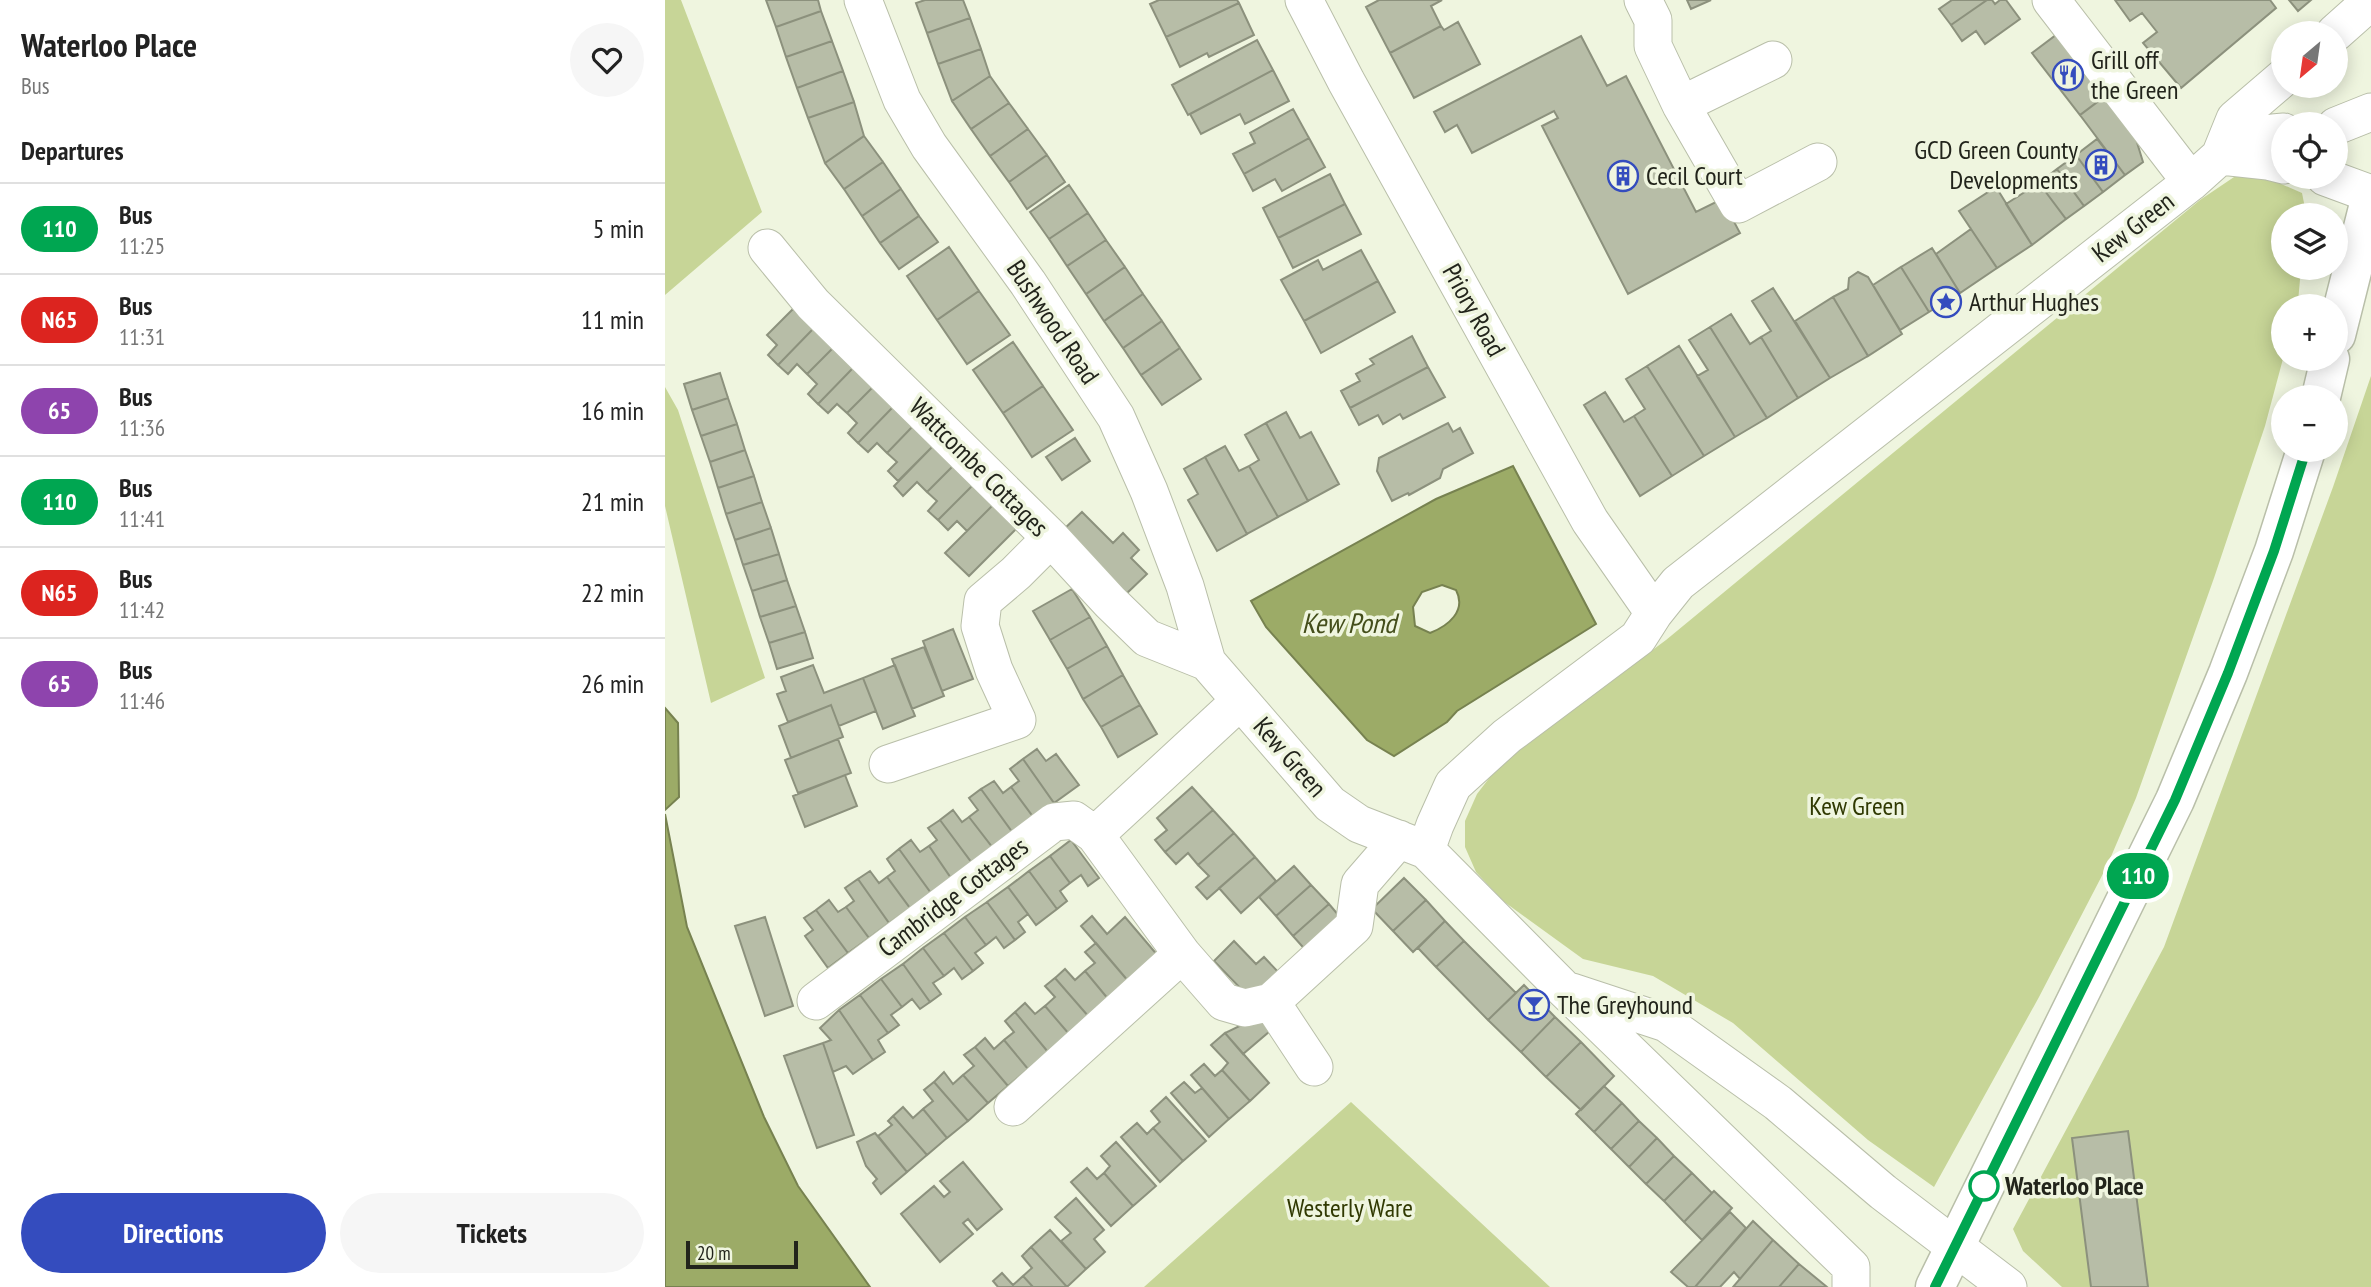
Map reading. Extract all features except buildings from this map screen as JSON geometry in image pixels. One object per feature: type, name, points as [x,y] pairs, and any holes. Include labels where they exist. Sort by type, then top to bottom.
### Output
[{"type":"highway","points":[[2346,294],[2371,195]]},
{"type":"highway","points":[[1935,1287],[2175,800],[2228,673],[2274,551],[2302,462]]},
{"type":"street","name":"Bushwood Road","points":[[863,0],[902,100],[929,146],[1028,283],[1116,417],[1149,491],[1185,586],[1207,662]]},
{"type":"street","name":"Priory Road","points":[[1304,0],[1352,92],[1590,521],[1654,613]]},
{"type":"street","points":[[1643,0],[1653,20],[1653,46],[1681,105],[1738,204],[1818,162]]},
{"type":"street","points":[[2051,0],[2191,182]]},
{"type":"street","points":[[2348,21],[2371,1]]},
{"type":"street","points":[[1681,105],[1773,60]]},
{"type":"street","points":[[2271,88],[2235,118],[2220,156],[2271,162]]},
{"type":"street","points":[[2348,121],[2371,111]]},
{"type":"street","name":"Kew Green","points":[[1412,845],[1435,825],[1453,785],[1507,736],[1638,638],[1678,583],[2191,182],[2220,156],[2271,134]]},
{"type":"street","points":[[2348,186],[2371,195]]},
{"type":"street","name":"Wattcombe Cottages","points":[[768,248],[813,304],[1051,538],[1147,638],[1207,662]]},
{"type":"street","points":[[888,764],[1017,720],[994,670],[979,626],[983,601],[1051,538]]},
{"type":"street","name":"Kew Green","points":[[1207,662],[1330,804],[1359,824],[1412,845],[1851,1267],[1851,1287]]},
{"type":"street","points":[[1095,835],[1240,701]]},
{"type":"street","name":"Cambridge Cottages","points":[[816,1000],[1054,822],[1074,820],[1095,835],[1182,954],[1224,1002],[1245,1008],[1271,1002]]},
{"type":"street","points":[[1314,1067],[1271,1002],[1354,926],[1360,884],[1412,845]]},
{"type":"street","points":[[1013,1107],[1182,954]]},
{"type":"street","name":"Kew Green","points":[[1564,989],[1666,1023],[1778,1103],[1883,1192],[2008,1287]]},
{"type":"green space","points":[[665,0],[681,0],[762,212],[665,295]]},
{"type":"green space","name":"Kew Green","points":[[2240,173],[2271,180],[2271,189],[2293,189],[2302,193],[2304,203],[2271,203],[2271,280],[2300,280],[2299,294],[2271,294],[2271,371],[2280,371],[2276,385],[2271,385],[2271,404],[2265,426],[2136,798],[2107,866],[2039,997],[1934,1187],[1868,1140],[1733,1023],[1653,976],[1583,959],[1503,901],[1476,872],[1465,847],[1465,821],[1477,794],[1500,764],[1666,640],[2200,200]]},
{"type":"green space","points":[[2371,376],[2371,1287],[2062,1287],[2023,1251],[2013,1229],[2164,947],[2342,462],[2348,462],[2348,443]]},
{"type":"green space","points":[[665,387],[678,410],[765,678],[711,703],[665,506]]},
{"type":"green space","name":"Westerly Ware","points":[[1351,1102],[1550,1287],[1144,1287]]},
{"type":"water","name":"Kew Pond","points":[[1513,466],[1596,624],[1457,711],[1447,722],[1394,756],[1367,740],[1266,627],[1251,601],[1436,499]],"holes":[[[1442,585],[1456,590],[1459,605],[1449,622],[1430,633],[1415,626],[1413,607],[1422,592]]]},
{"type":"water","points":[[665,708],[678,723],[679,797],[665,810]]},
{"type":"water","points":[[665,814],[687,927],[764,1117],[798,1186],[870,1287],[665,1287]]},
{"type":"bus line","name":"110","points":[[1935,1287],[2175,800],[2228,673],[2274,551],[2302,462]]},
{"type":"place","name":"Grill off the Green","points":[[2068,75]]},
{"type":"place","name":"GCD Green County Developments","points":[[2101,165]]},
{"type":"place","name":"Cecil Court","points":[[1623,176]]},
{"type":"place","name":"Arthur Hughes","points":[[1946,302]]},
{"type":"place","name":"The Greyhound","points":[[1534,1005]]},
{"type":"place","name":"Waterloo Place","points":[[1984,1186]]}]
